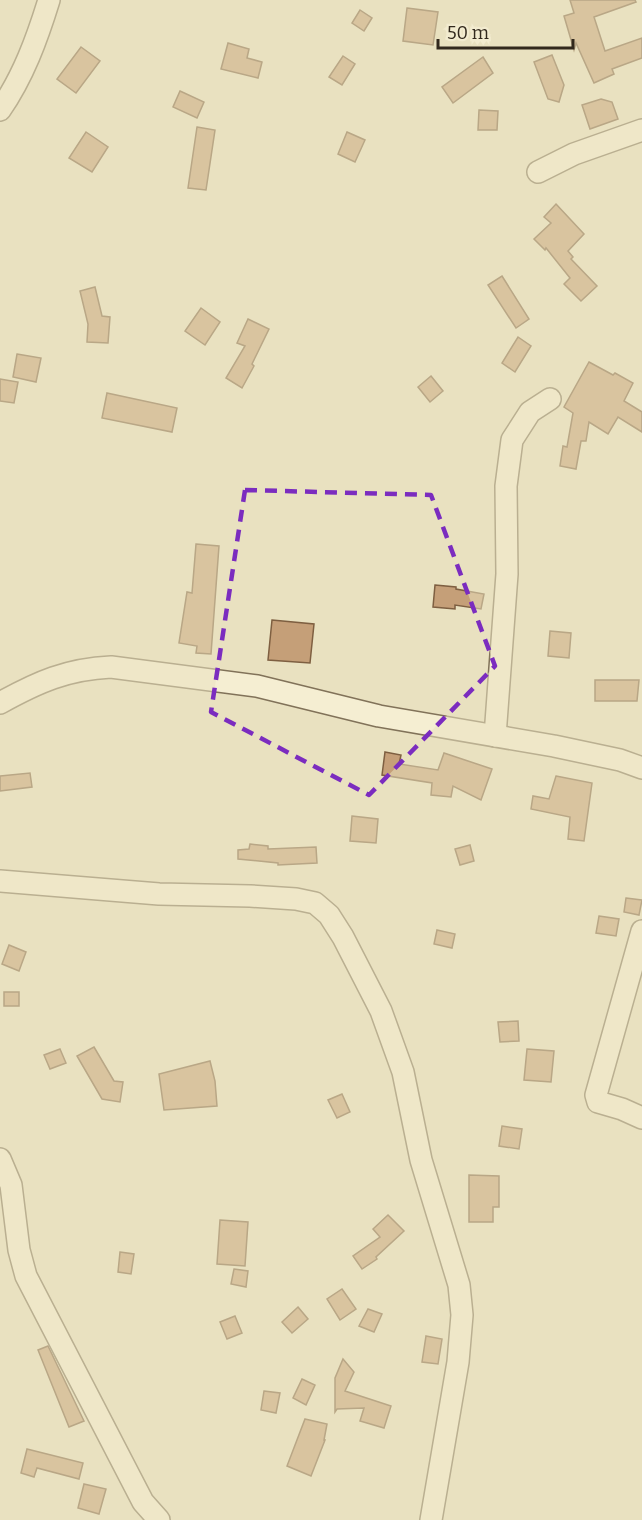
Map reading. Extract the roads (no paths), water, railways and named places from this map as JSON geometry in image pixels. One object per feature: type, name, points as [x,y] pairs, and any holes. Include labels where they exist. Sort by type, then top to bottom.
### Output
[{"type":"street","points":[[0,110],[16,87],[49,0]]},
{"type":"street","points":[[538,172],[574,154],[642,129]]},
{"type":"street","points":[[495,736],[507,574],[506,486],[512,440],[530,412],[550,399]]},
{"type":"street","points":[[0,703],[65,672],[111,667],[257,686],[379,716],[565,748],[620,760],[642,768]]},
{"type":"street","points":[[0,881],[159,894],[296,899],[315,903],[328,915],[343,937],[381,1011],[403,1072],[421,1160],[459,1285],[462,1315],[458,1362],[431,1520]]},
{"type":"street","points":[[642,931],[596,1095],[598,1102],[642,1118]]},
{"type":"street","points":[[0,1159],[11,1185],[19,1250],[26,1275],[143,1502],[159,1520]]}]
